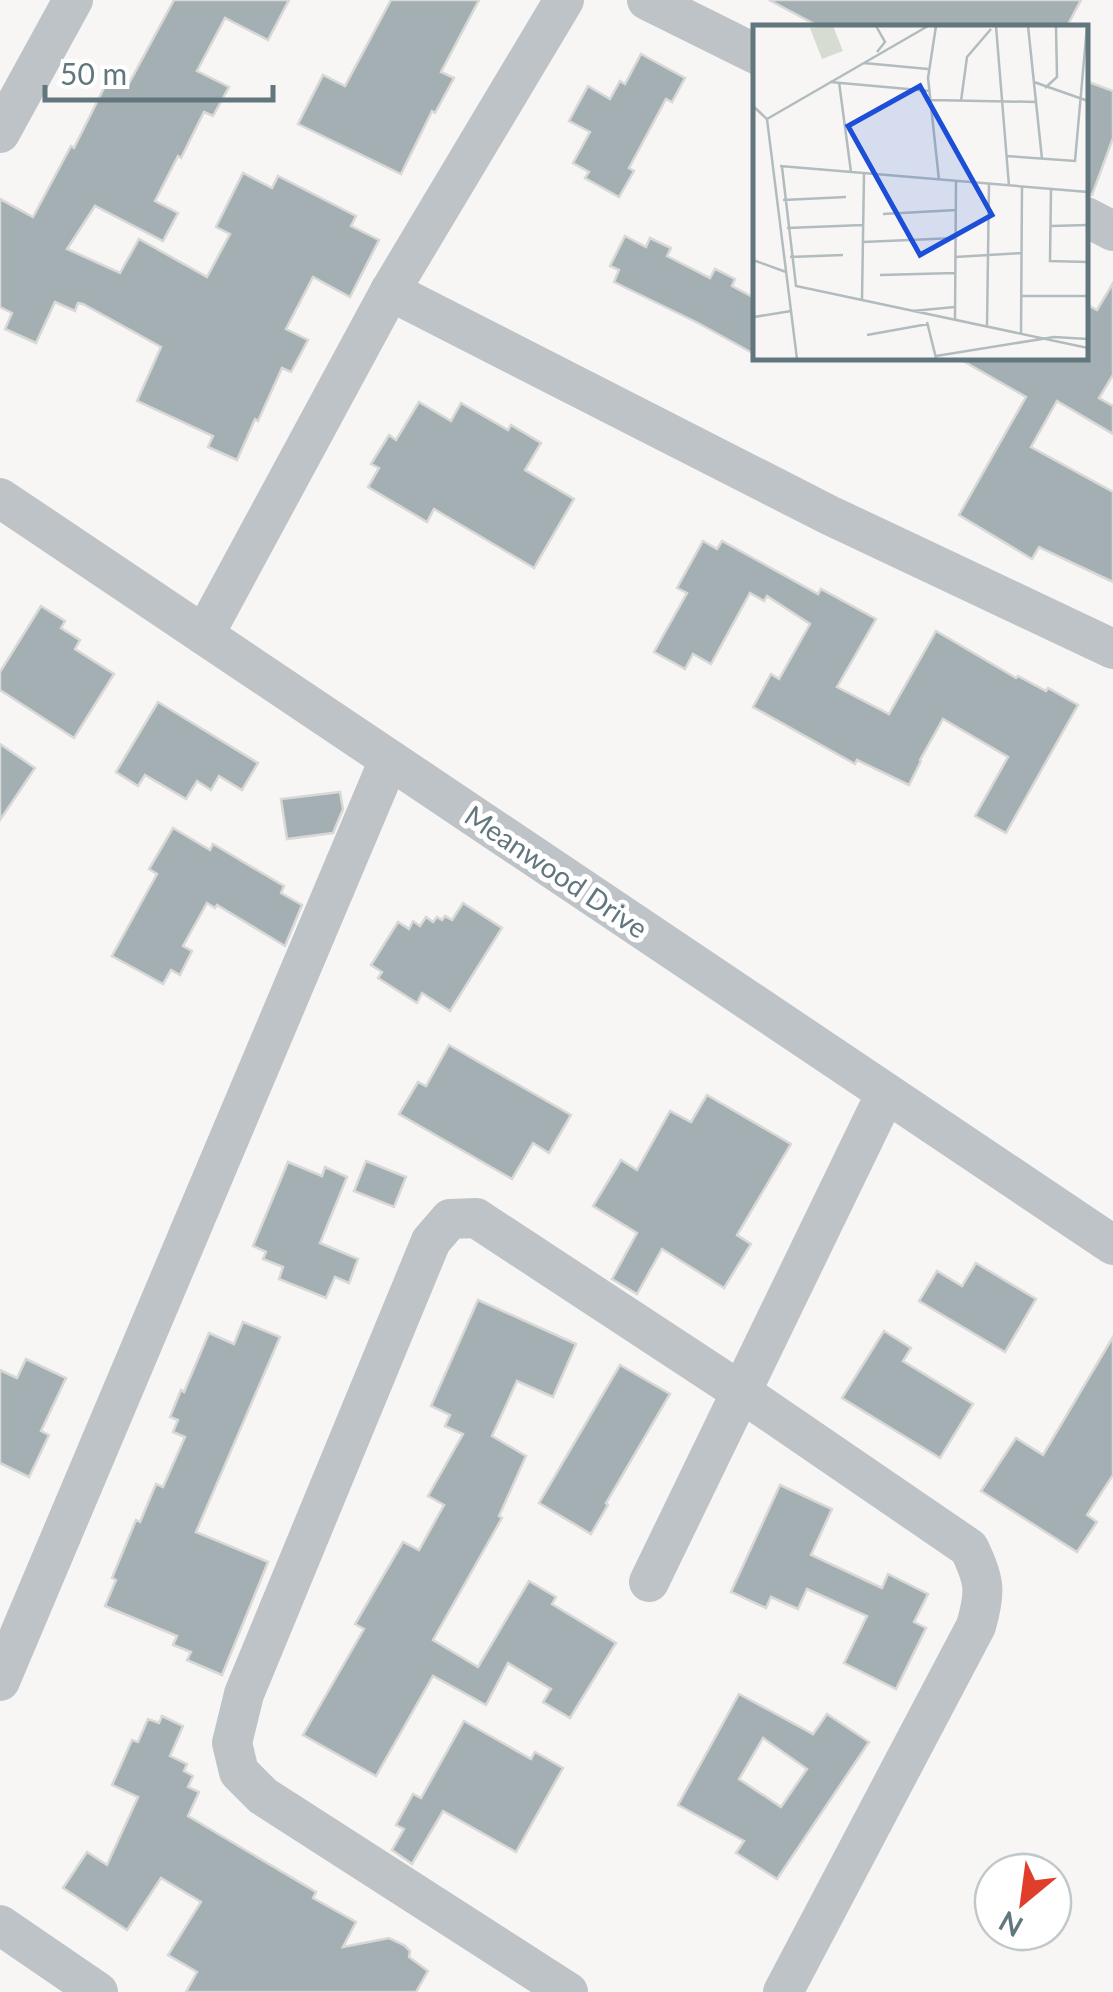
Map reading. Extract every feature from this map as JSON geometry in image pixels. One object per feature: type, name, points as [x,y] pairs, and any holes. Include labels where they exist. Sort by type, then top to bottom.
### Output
[{"type":"street","points":[[0,133],[73,0]]},
{"type":"street","points":[[204,634],[390,291],[564,0]]},
{"type":"street","points":[[647,0],[753,53]]},
{"type":"street","points":[[1088,218],[1113,231]]},
{"type":"street","points":[[390,291],[829,515],[1113,650]]},
{"type":"street","name":"Meanwood Drive","points":[[0,498],[1113,1245]]},
{"type":"street","points":[[0,1681],[389,760]]},
{"type":"street","points":[[650,1582],[886,1093]]},
{"type":"street","points":[[568,1992],[263,1796],[238,1772],[232,1743],[244,1694],[430,1241],[450,1219],[476,1218],[741,1392],[969,1548],[980,1570],[984,1596],[976,1626],[783,1992]]},
{"type":"street","points":[[0,1926],[98,1992]]},
{"type":"building","points":[[174,0],[289,0],[268,40],[225,18],[197,71],[229,87],[213,116],[204,112],[155,201],[178,213],[163,241],[95,206],[67,249],[120,273],[139,239],[207,277],[230,234],[216,227],[243,173],[272,188],[278,176],[356,216],[351,226],[379,240],[350,297],[313,277],[286,329],[308,340],[291,372],[282,368],[237,460],[208,447],[213,436],[137,401],[161,347],[83,304],[78,303],[75,311],[55,302],[36,343],[5,329],[12,313],[0,307],[0,199],[33,217],[109,78],[127,87]]},
{"type":"building","points":[[391,0],[479,0],[441,72],[454,78],[435,113],[432,111],[401,174],[298,124],[323,75],[345,86]]},
{"type":"building","points":[[769,0],[1081,0],[1068,25],[816,25]]},
{"type":"building","points":[[641,54],[685,78],[672,102],[666,99],[629,168],[634,171],[619,197],[585,178],[589,172],[573,163],[590,132],[569,121],[588,86],[610,99],[620,81],[625,84]]},
{"type":"building","points":[[1088,82],[1113,91],[1113,138],[1092,195],[1088,194]]},
{"type":"building","points":[[625,236],[646,247],[650,238],[671,248],[667,256],[710,278],[715,269],[735,279],[732,286],[753,297],[753,353],[614,282],[619,270],[610,266]]},
{"type":"building","points":[[1113,283],[1113,375],[1099,398],[1113,406],[1113,434],[1057,401],[1031,447],[1113,492],[1113,582],[1039,547],[1032,559],[959,515],[1026,397],[961,360],[1088,360],[1088,305],[1097,310]]},
{"type":"building","points":[[419,402],[451,421],[461,403],[508,430],[511,425],[541,443],[525,470],[574,499],[534,568],[434,509],[427,522],[368,487],[379,468],[371,464],[389,435],[396,440]]},
{"type":"building","points":[[703,541],[717,549],[722,541],[818,594],[821,589],[876,619],[837,687],[889,714],[936,631],[1016,678],[1046,691],[1048,688],[1078,705],[1006,833],[975,816],[1008,757],[943,719],[909,785],[857,760],[855,764],[753,707],[771,674],[779,679],[810,624],[767,596],[764,601],[750,593],[711,664],[693,654],[685,669],[654,652],[687,593],[677,588]]},
{"type":"building","points":[[41,606],[65,621],[61,628],[80,640],[75,649],[114,674],[74,738],[0,690],[0,672]]},
{"type":"building","points":[[158,702],[258,763],[242,790],[219,776],[211,790],[197,781],[186,799],[145,775],[138,786],[116,772]]},
{"type":"building","points":[[0,744],[35,768],[0,820]]},
{"type":"building","points":[[340,792],[343,809],[333,833],[287,839],[281,799]]},
{"type":"building","points":[[173,828],[210,850],[213,844],[284,886],[281,893],[302,905],[285,946],[217,905],[215,908],[207,903],[183,946],[192,951],[180,975],[171,970],[163,984],[112,956],[157,874],[149,869]]},
{"type":"building","points":[[463,903],[502,928],[450,1011],[422,993],[417,1003],[378,978],[382,972],[371,965],[398,922],[409,929],[413,921],[420,926],[426,917],[433,922],[445,916],[452,920]]},
{"type":"building","points":[[449,1045],[571,1115],[549,1153],[533,1143],[512,1179],[399,1114],[418,1082],[426,1086]]},
{"type":"building","points":[[707,1095],[791,1144],[737,1235],[751,1244],[724,1288],[662,1249],[637,1294],[612,1279],[637,1233],[593,1206],[621,1160],[637,1170],[670,1111],[691,1122]]},
{"type":"building","points":[[366,1161],[406,1177],[394,1207],[354,1191]]},
{"type":"building","points":[[288,1162],[322,1176],[325,1167],[347,1177],[320,1243],[358,1259],[349,1283],[335,1277],[326,1298],[279,1279],[283,1267],[263,1259],[266,1252],[253,1246]]},
{"type":"building","points":[[976,1263],[1036,1299],[1005,1352],[919,1301],[937,1271],[962,1286]]},
{"type":"building","points":[[478,1300],[576,1344],[553,1397],[517,1381],[492,1436],[526,1456],[499,1516],[502,1518],[433,1640],[478,1667],[529,1581],[556,1597],[552,1604],[616,1643],[570,1718],[543,1702],[551,1689],[508,1663],[486,1705],[433,1676],[376,1776],[303,1735],[364,1629],[355,1624],[403,1542],[419,1550],[444,1505],[428,1496],[463,1434],[445,1426],[450,1415],[431,1406]]},
{"type":"building","points":[[243,1322],[280,1337],[196,1532],[268,1562],[222,1675],[187,1660],[191,1652],[173,1645],[177,1636],[105,1606],[136,1520],[140,1522],[156,1484],[163,1487],[185,1437],[173,1432],[178,1420],[170,1417],[181,1390],[184,1392],[209,1333],[234,1344]]},
{"type":"building","points":[[884,1331],[911,1348],[903,1361],[973,1404],[940,1458],[842,1398]]},
{"type":"building","points":[[1113,1337],[1113,1475],[1087,1515],[1097,1522],[1077,1552],[981,1491],[1016,1438],[1043,1455]]},
{"type":"building","points":[[26,1359],[66,1378],[41,1431],[49,1435],[29,1477],[0,1463],[0,1370],[17,1378]]},
{"type":"building","points":[[620,1365],[670,1394],[591,1534],[539,1503]]},
{"type":"building","points":[[780,1485],[832,1509],[811,1555],[882,1588],[888,1574],[928,1594],[914,1622],[926,1628],[896,1689],[844,1663],[867,1616],[807,1589],[798,1609],[771,1597],[766,1608],[731,1592]]},
{"type":"building","points":[[739,1694],[813,1734],[827,1714],[869,1742],[777,1879],[736,1853],[744,1841],[678,1805]],"holes":[[[763,1738],[807,1769],[781,1807],[739,1779]]]},
{"type":"building","points":[[162,1716],[183,1726],[170,1756],[187,1764],[184,1771],[193,1776],[188,1787],[199,1792],[188,1816],[316,1892],[313,1898],[356,1922],[343,1947],[389,1938],[404,1945],[410,1951],[409,1957],[428,1971],[416,1992],[186,1992],[197,1972],[168,1955],[201,1902],[161,1878],[127,1930],[63,1888],[87,1852],[107,1865],[138,1797],[112,1785],[132,1740],[138,1742],[148,1719],[159,1723]]},
{"type":"building","points":[[464,1721],[531,1759],[535,1752],[563,1768],[516,1852],[443,1811],[412,1864],[392,1850],[404,1829],[396,1825],[413,1794],[421,1798]]}]
